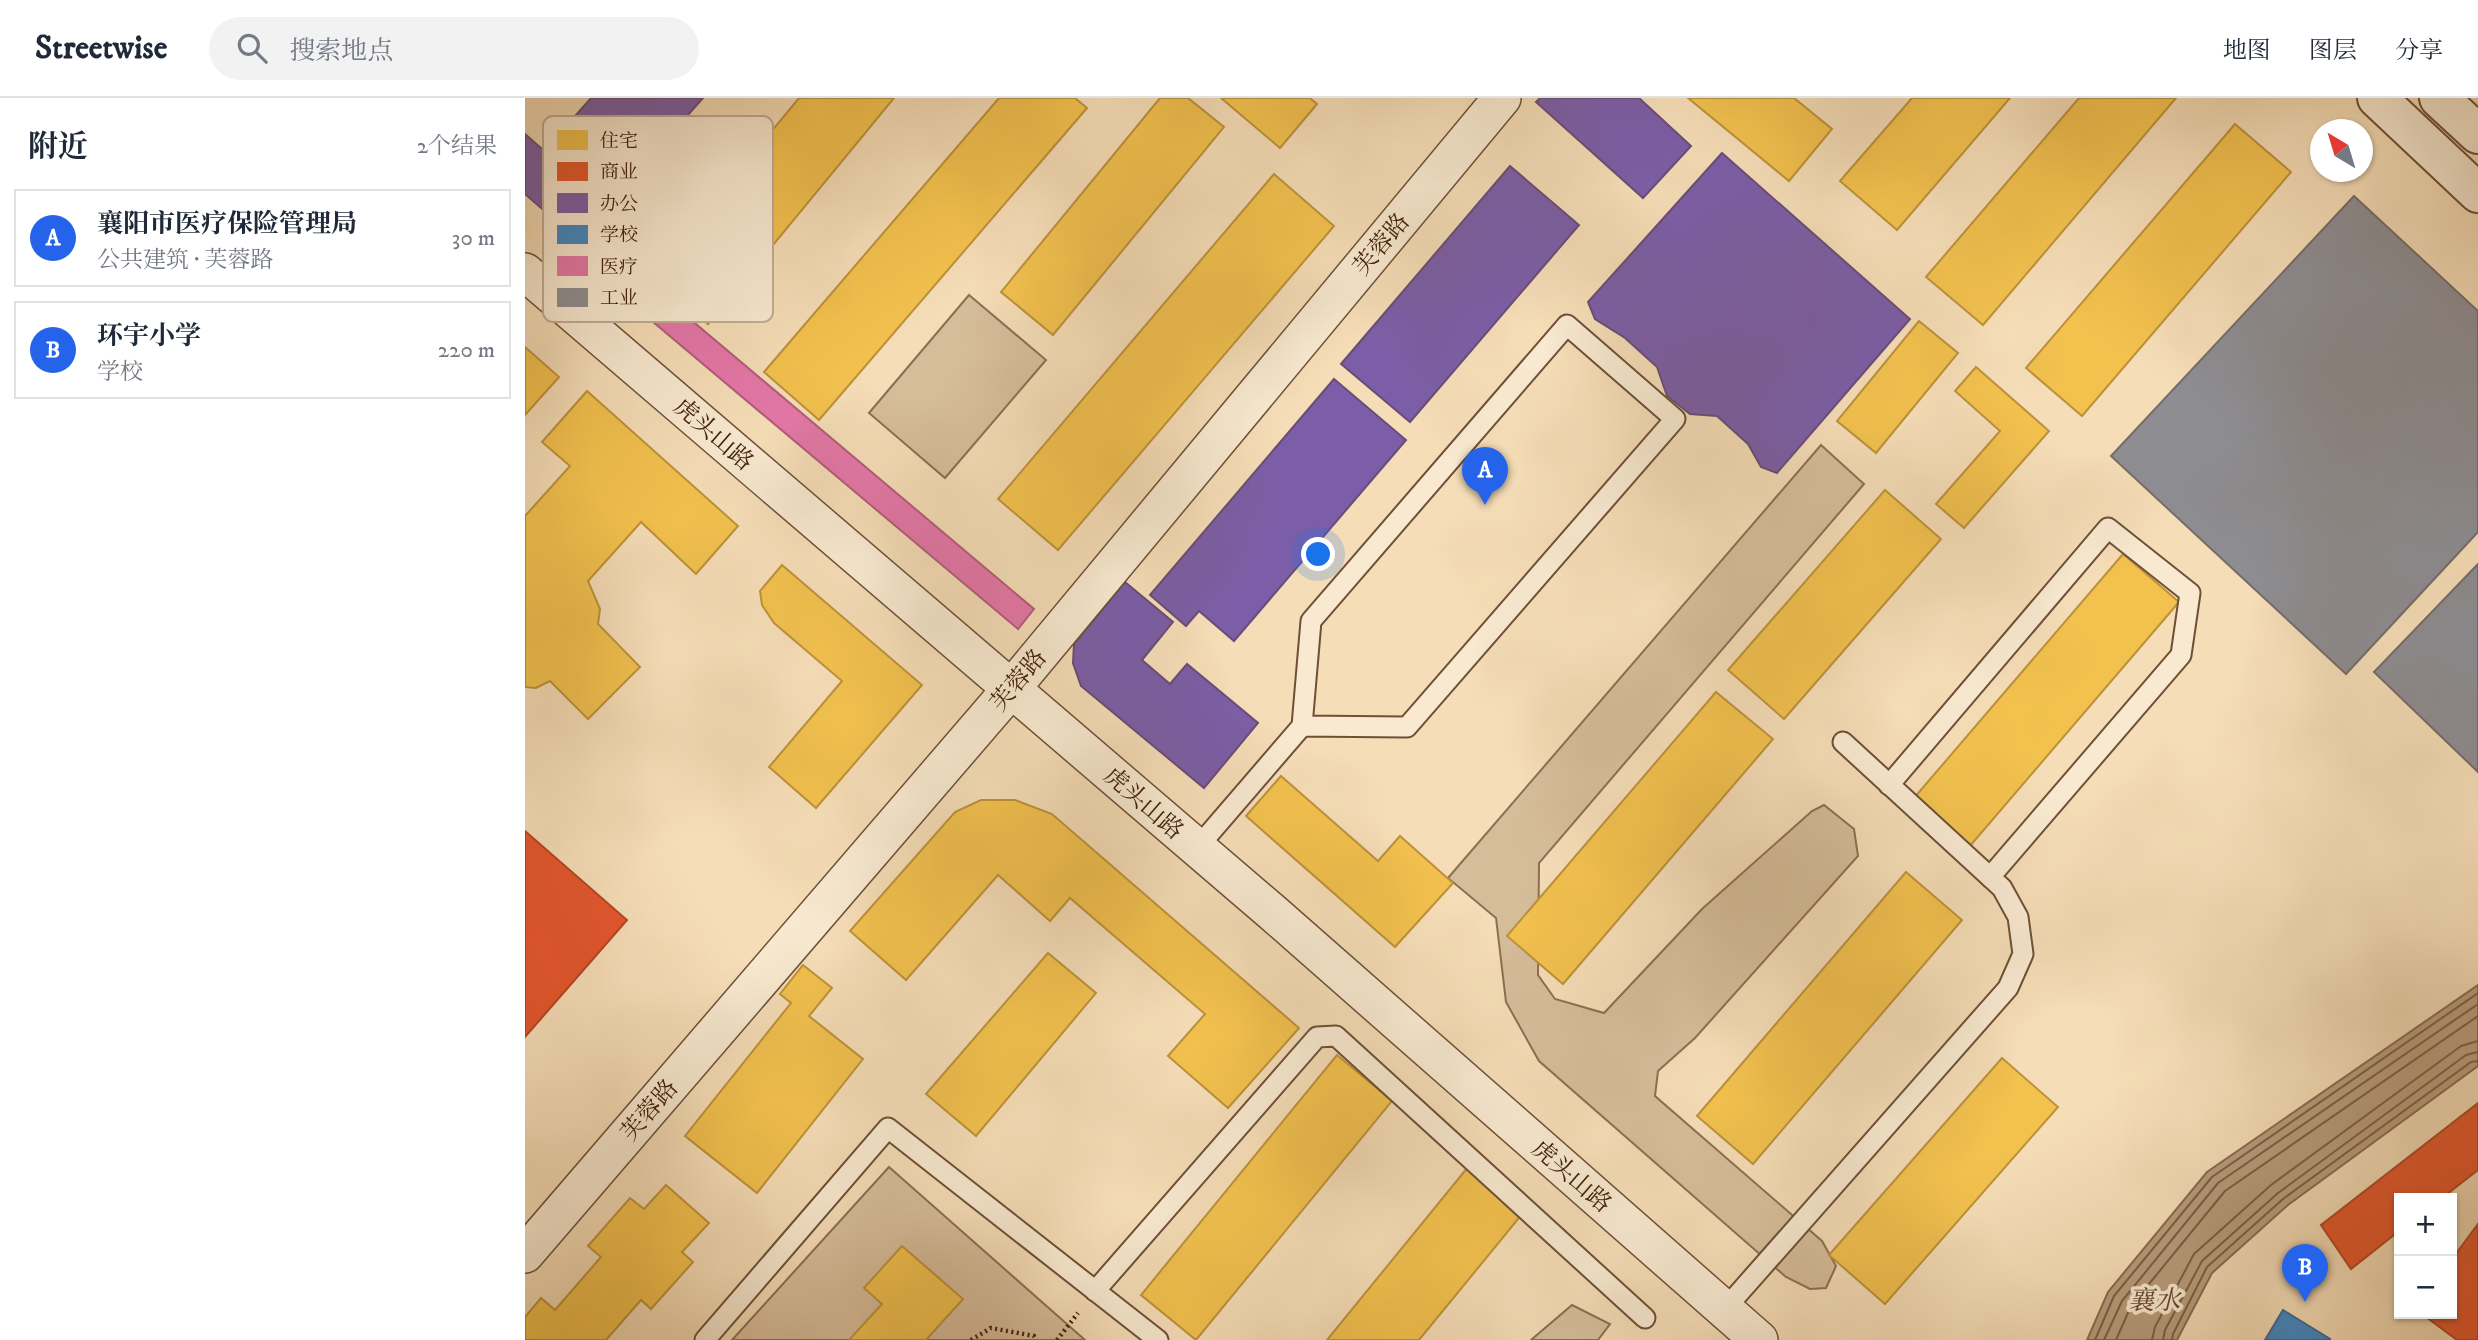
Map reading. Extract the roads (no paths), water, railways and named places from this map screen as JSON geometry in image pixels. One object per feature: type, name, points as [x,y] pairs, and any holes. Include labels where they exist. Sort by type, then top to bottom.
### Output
[{"type":"street","name":"芙蓉路","points":[[525,1254],[1011,689],[1502,98]]},
{"type":"street","points":[[2377,98],[2478,193]]},
{"type":"street","points":[[2439,98],[2478,134]]},
{"type":"street","name":"虎头山路","points":[[525,272],[543,287]]},
{"type":"street","name":"虎头山路","points":[[583,322],[1197,848],[1759,1340]]},
{"type":"lane","points":[[1197,848],[1302,726],[1311,621],[1567,325],[1675,419],[1407,727],[1302,726]]},
{"type":"lane","points":[[1889,785],[2108,528],[2190,593],[2181,655],[1990,877]]},
{"type":"lane","points":[[1724,1310],[2008,988],[2023,954],[2018,918],[2002,888],[1843,743]]},
{"type":"lane","points":[[1095,1291],[1317,1037],[1336,1036],[1645,1318]]},
{"type":"lane","points":[[705,1340],[888,1128],[1158,1340]]},
{"type":"water","name":"襄水","points":[[2478,985],[2478,1066],[2288,1205],[2212,1273],[2177,1340],[2087,1340],[2108,1292],[2207,1172]]},
{"type":"place","name":"襄阳市医疗保险管理局","points":[[1485,505]]},
{"type":"place","name":"环宇小学","points":[[2305,1302]]}]
